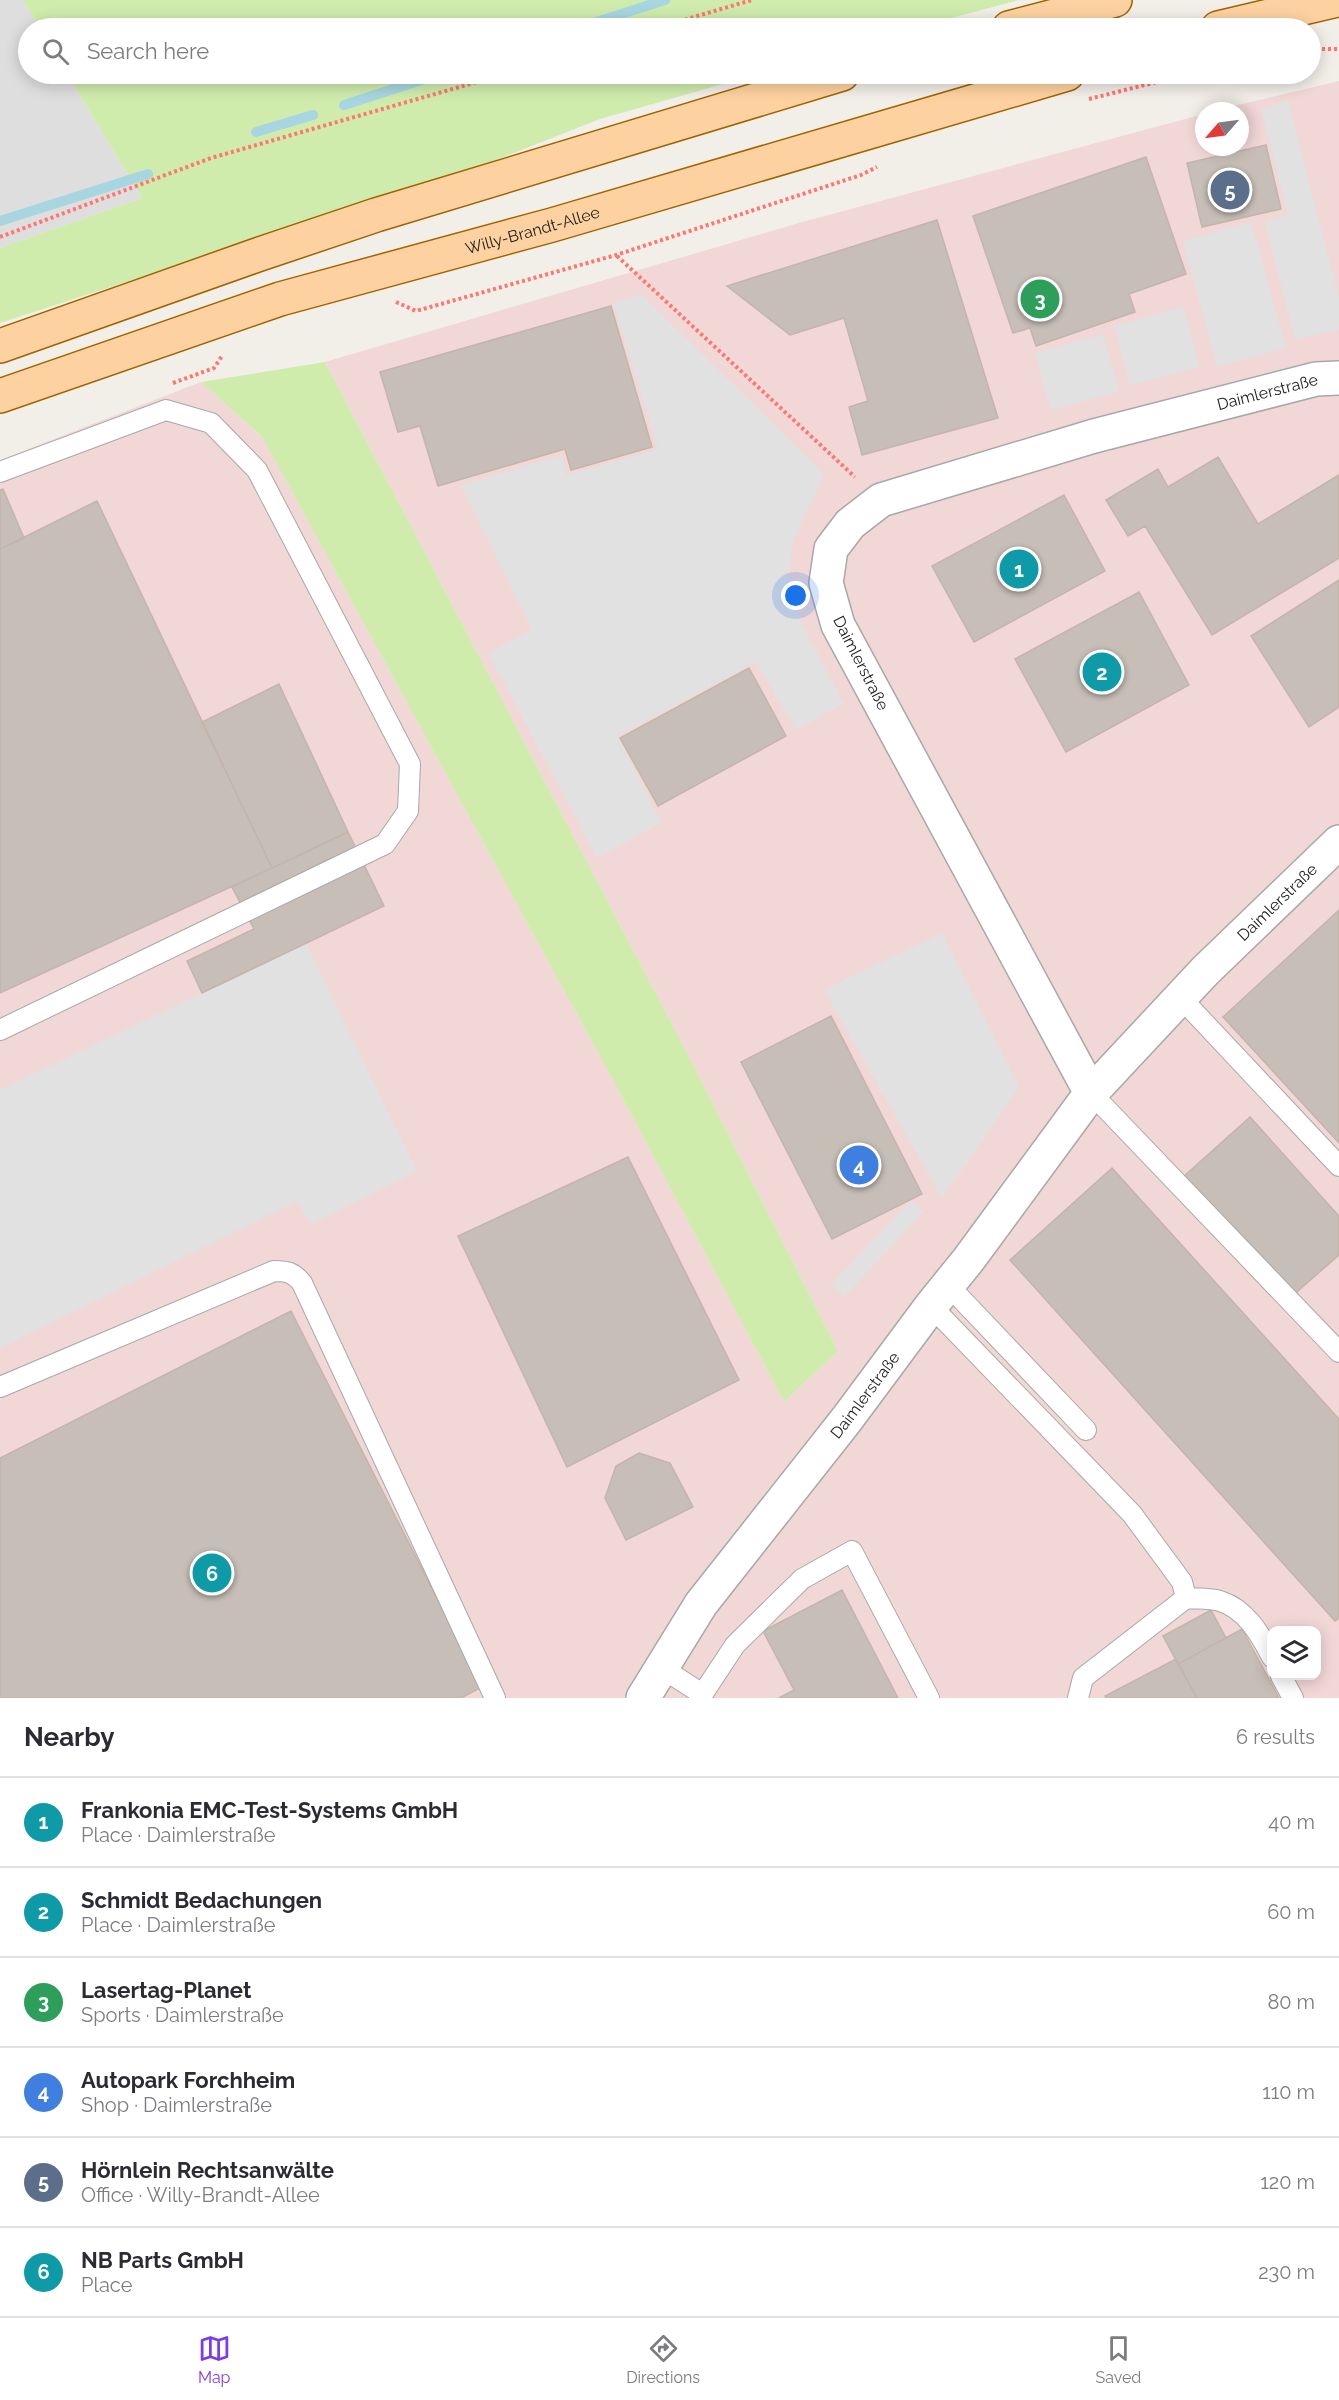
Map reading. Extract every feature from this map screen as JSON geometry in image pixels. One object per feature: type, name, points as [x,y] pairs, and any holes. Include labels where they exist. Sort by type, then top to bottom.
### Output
[{"type":"main road","points":[[1047,18],[1115,0]]},
{"type":"main road","points":[[1260,18],[1337,0]]},
{"type":"main road","points":[[0,346],[376,215],[809,84]]},
{"type":"main road","name":"Willy-Brandt-Allee","points":[[0,396],[280,299],[574,219],[1033,84]]},
{"type":"street","name":"Daimlerstraße","points":[[1091,1093],[838,625],[826,583],[831,549],[850,524],[881,500],[1176,413],[1316,379],[1339,378]]},
{"type":"street","name":"Daimlerstraße","points":[[643,1698],[701,1604],[847,1419],[1091,1093],[1180,997],[1339,842]]},
{"type":"lane","points":[[0,472],[166,410],[211,423],[257,471],[410,764],[408,811],[386,844],[0,1030]]},
{"type":"lane","points":[[1180,997],[1339,1166]]},
{"type":"lane","points":[[1091,1093],[1339,1352]]},
{"type":"lane","points":[[0,1387],[274,1271],[288,1271],[296,1275],[302,1283],[495,1698]]},
{"type":"lane","points":[[940,1295],[1086,1430]]},
{"type":"lane","points":[[940,1295],[1132,1514],[1182,1582],[1186,1598]]},
{"type":"lane","points":[[662,1668],[701,1696],[735,1646],[802,1579],[852,1551],[929,1698]]},
{"type":"lane","points":[[1078,1698],[1083,1678],[1186,1598],[1221,1601],[1244,1616],[1258,1631],[1267,1648]]},
{"type":"lane","points":[[1283,1680],[1293,1698]]},
{"type":"path","points":[[685,18],[732,2],[752,0]]},
{"type":"path","points":[[1321,49],[1339,49]]},
{"type":"path","points":[[0,237],[211,158],[470,84]]},
{"type":"path","points":[[1085,100],[1149,84]]},
{"type":"path","points":[[395,302],[416,311],[616,255],[861,175],[881,165]]},
{"type":"path","points":[[616,255],[881,500]]},
{"type":"path","points":[[169,384],[214,368],[226,348]]},
{"type":"shaded area","points":[[0,0],[23,0],[34,18],[18,18],[18,84],[73,84],[142,198],[0,248]]},
{"type":"shaded area","points":[[1339,81],[1339,1698],[0,1698],[0,460],[201,382],[262,437],[615,1084],[784,1402],[838,1351],[686,1051],[325,362],[799,223],[1195,116],[1195,156],[1249,156],[1249,102]]},
{"type":"shaded area","points":[[1288,101],[1339,298],[1339,329],[1295,340],[1265,222],[1288,215],[1261,109]]},
{"type":"shaded area","points":[[1251,222],[1286,348],[1217,367],[1183,241]]},
{"type":"shaded area","points":[[641,294],[824,474],[792,544],[789,586],[801,623],[844,704],[796,730],[756,662],[618,736],[661,823],[597,858],[488,653],[532,630],[461,485],[561,456],[566,475],[658,449],[613,303]]},
{"type":"shaded area","points":[[1183,307],[1200,367],[1130,385],[1114,326]]},
{"type":"shaded area","points":[[1103,334],[1119,392],[1051,410],[1035,353]]},
{"type":"shaded area","points":[[942,933],[1019,1087],[942,1198],[824,990]]},
{"type":"shaded area","points":[[306,943],[417,1171],[310,1225],[297,1201],[0,1348],[0,1090]]},
{"type":"shaded area","points":[[911,1200],[924,1212],[844,1297],[831,1284]]},
{"type":"green space","points":[[23,0],[1019,0],[952,18],[34,18]]},
{"type":"green space","points":[[73,84],[723,84],[600,119],[473,169],[0,323],[0,248],[142,198]]},
{"type":"green space","points":[[325,362],[686,1051],[838,1351],[784,1402],[615,1084],[262,437],[201,382]]},
{"type":"building","points":[[1266,145],[1281,209],[1202,227],[1187,163],[1218,156],[1249,156],[1249,149]]},
{"type":"building","points":[[1146,157],[1186,274],[1129,294],[1135,312],[1036,346],[1030,328],[1013,333],[973,216]]},
{"type":"building","points":[[937,220],[998,418],[862,455],[849,407],[868,401],[844,318],[790,335],[727,286]]},
{"type":"building","points":[[611,306],[652,447],[571,470],[565,449],[438,486],[420,426],[398,432],[380,372]]},
{"type":"building","points":[[1218,457],[1258,524],[1339,475],[1339,558],[1212,635],[1145,526],[1128,536],[1106,500],[1158,469],[1168,487]]},
{"type":"building","points":[[3,489],[24,538],[0,549],[0,490]]},
{"type":"building","points":[[1064,495],[1105,571],[974,642],[932,566]]},
{"type":"building","points":[[97,501],[272,868],[0,993],[0,549]]},
{"type":"building","points":[[1339,580],[1339,707],[1309,727],[1251,636]]},
{"type":"building","points":[[1139,592],[1189,685],[1066,752],[1015,659]]},
{"type":"building","points":[[749,668],[786,736],[658,806],[620,738]]},
{"type":"building","points":[[279,684],[348,832],[272,868],[202,722]]},
{"type":"building","points":[[348,832],[384,906],[202,993],[187,961],[254,929],[232,887]]},
{"type":"building","points":[[1339,910],[1339,1143],[1223,1017]]},
{"type":"building","points":[[831,1016],[922,1194],[832,1239],[741,1062]]},
{"type":"building","points":[[1250,1117],[1339,1216],[1339,1255],[1290,1298],[1183,1177]]},
{"type":"building","points":[[628,1157],[739,1380],[567,1467],[458,1236]]},
{"type":"building","points":[[1112,1168],[1339,1419],[1339,1618],[1335,1621],[1010,1260]]},
{"type":"building","points":[[291,1311],[482,1687],[461,1698],[0,1698],[0,1458]]},
{"type":"building","points":[[639,1453],[670,1463],[693,1507],[626,1540],[605,1498],[616,1466]]},
{"type":"building","points":[[842,1590],[898,1698],[779,1698],[794,1690],[763,1631]]},
{"type":"building","points":[[1211,1610],[1226,1638],[1178,1664],[1163,1636]]},
{"type":"building","points":[[1242,1629],[1267,1676],[1267,1680],[1269,1680],[1279,1698],[1197,1698],[1178,1664]]},
{"type":"building","points":[[1176,1659],[1197,1698],[1106,1698],[1105,1696]]},
{"type":"waterway","points":[[609,18],[665,0]]},
{"type":"waterway","points":[[344,105],[409,84]]},
{"type":"waterway","points":[[256,132],[313,115]]},
{"type":"waterway","points":[[0,221],[148,174]]},
{"type":"place","name":"Hörnlein Rechtsanwälte","points":[[1230,190]]},
{"type":"place","name":"Lasertag-Planet","points":[[1040,299]]},
{"type":"place","name":"Frankonia EMC-Test-Systems GmbH","points":[[1019,569]]},
{"type":"place","name":"Schmidt Bedachungen","points":[[1102,672]]},
{"type":"place","name":"Autopark Forchheim","points":[[859,1165]]},
{"type":"place","name":"NB Parts GmbH","points":[[212,1573]]}]
